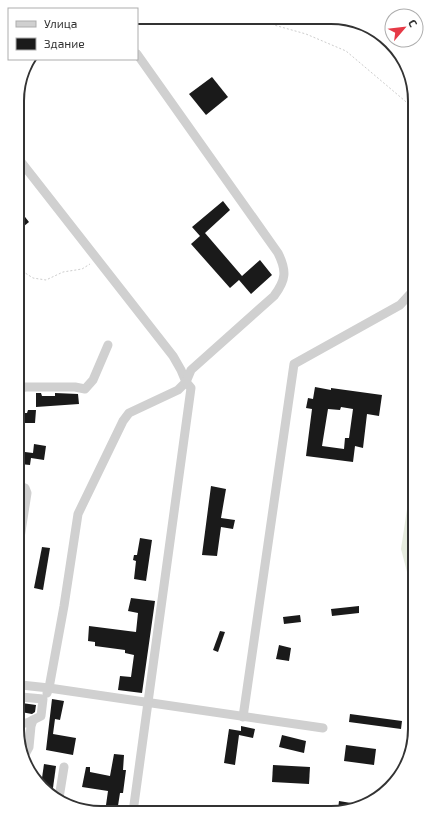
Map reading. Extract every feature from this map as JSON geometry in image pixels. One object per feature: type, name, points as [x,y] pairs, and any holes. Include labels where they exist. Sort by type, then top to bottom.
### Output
[{"type":"street","points":[[24,723],[41,716],[43,699],[49,688],[64,606],[78,514],[123,421],[129,413],[178,390],[186,382],[191,370],[274,296],[283,285],[284,265],[278,253],[138,55]]},
{"type":"street","points":[[24,166],[173,356],[186,382],[191,388],[134,806]]},
{"type":"street","points":[[243,717],[294,364],[400,305],[408,296]]},
{"type":"street","points":[[24,387],[74,387],[85,389],[93,380],[108,345]]},
{"type":"street","points":[[24,488],[27,493],[24,512]]},
{"type":"street","points":[[24,685],[323,728]]},
{"type":"street","points":[[24,697],[43,699]]},
{"type":"street","points":[[27,750],[29,747],[33,720]]},
{"type":"street","points":[[60,794],[64,767]]},
{"type":"path","points":[[273,24],[306,34],[346,50],[408,103]]},
{"type":"path","points":[[24,272],[33,278],[46,280],[63,272],[82,269],[97,259]]},
{"type":"shaded area","points":[[408,502],[408,573],[401,549]]},
{"type":"building","points":[[212,77],[228,97],[206,115],[189,94]]},
{"type":"building","points":[[223,201],[230,210],[205,233],[242,276],[260,260],[272,275],[251,294],[239,280],[230,288],[191,244],[200,236],[192,227]]},
{"type":"building","points":[[24,216],[29,222],[24,226]]},
{"type":"building","points":[[315,387],[382,395],[379,416],[367,414],[363,448],[355,446],[353,462],[306,456],[312,409],[306,408],[308,398],[313,399]],"holes":[[[341,407],[353,409],[349,438],[345,438],[344,449],[322,446],[328,409],[340,410]]]},
{"type":"building","points":[[36,393],[41,393],[42,396],[55,396],[55,393],[78,394],[79,404],[36,407]]},
{"type":"building","points":[[28,410],[36,410],[35,423],[24,423],[24,413],[27,413]]},
{"type":"building","points":[[34,444],[46,446],[44,460],[31,458],[30,465],[24,464],[25,452],[33,453]]},
{"type":"building","points":[[211,486],[226,489],[221,518],[235,520],[233,529],[221,527],[217,556],[202,555]]},
{"type":"building","points":[[140,538],[152,540],[146,581],[134,579],[136,561],[133,560],[134,555],[137,555]]},
{"type":"building","points":[[42,547],[50,548],[43,590],[34,588]]},
{"type":"building","points":[[131,598],[155,601],[142,693],[118,690],[120,676],[131,677],[134,655],[125,653],[125,650],[95,646],[95,642],[88,641],[89,626],[136,632],[138,613],[128,611]]},
{"type":"building","points":[[359,606],[359,613],[332,616],[331,609]]},
{"type":"building","points":[[300,615],[301,622],[284,624],[283,617]]},
{"type":"building","points":[[220,631],[225,632],[218,652],[213,650]]},
{"type":"building","points":[[279,645],[291,648],[289,661],[276,659]]},
{"type":"building","points":[[52,699],[64,701],[60,720],[55,719],[53,734],[76,738],[73,755],[46,750]]},
{"type":"building","points":[[24,703],[36,705],[35,712],[32,714],[24,713]]},
{"type":"building","points":[[350,714],[402,721],[401,729],[349,722]]},
{"type":"building","points":[[241,726],[255,729],[253,738],[239,735],[235,765],[224,763],[229,729],[241,731]]},
{"type":"building","points":[[282,735],[306,741],[304,753],[279,747]]},
{"type":"building","points":[[346,745],[376,749],[374,765],[344,761]]},
{"type":"building","points":[[114,754],[124,755],[123,770],[126,770],[123,793],[120,793],[118,806],[106,806],[108,791],[82,787],[86,767],[90,767],[90,772],[110,776]]},
{"type":"building","points":[[44,764],[56,766],[53,789],[42,779]]},
{"type":"building","points":[[273,765],[310,767],[309,784],[272,782]]},
{"type":"building","points":[[339,801],[351,803],[341,805],[338,805]]}]
